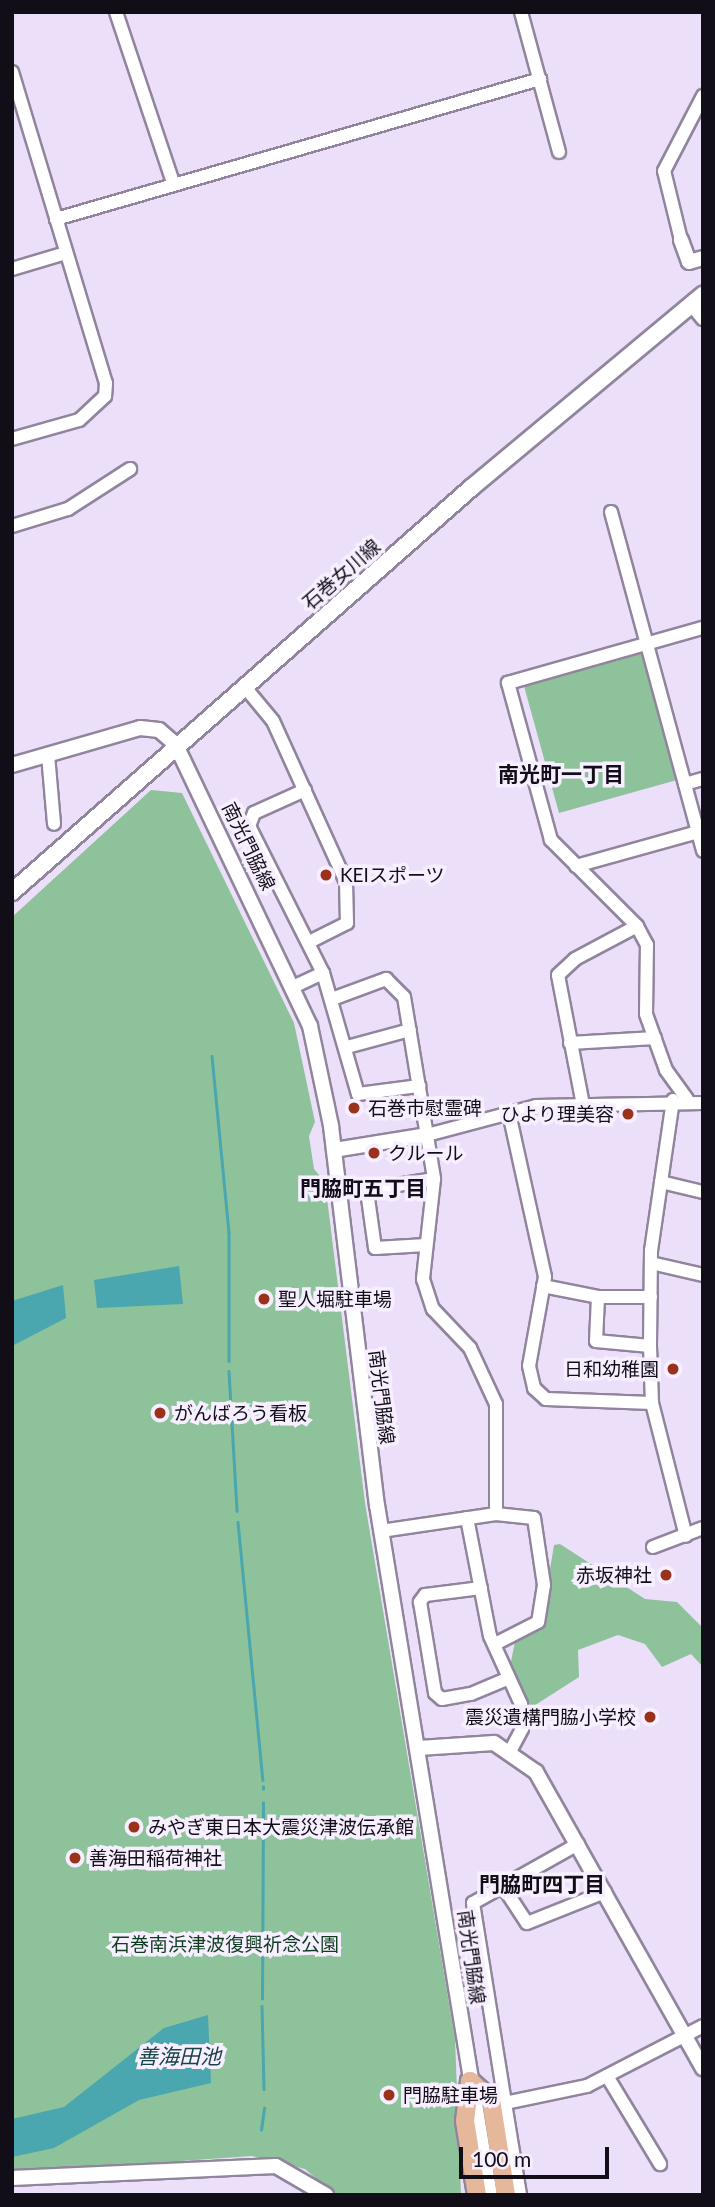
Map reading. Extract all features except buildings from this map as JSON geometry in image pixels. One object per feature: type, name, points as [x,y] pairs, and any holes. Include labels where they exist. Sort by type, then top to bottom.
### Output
[{"type":"main road","name":"石巻女川線","points":[[12,892],[244,686],[699,306]]},
{"type":"main road","points":[[470,2081],[465,2121],[477,2195]]},
{"type":"main road","points":[[470,2081],[491,2100],[506,2195]]},
{"type":"street","points":[[116,12],[131,65],[142,74],[174,185]]},
{"type":"street","points":[[522,12],[559,152]]},
{"type":"street","points":[[12,72],[105,396],[79,419],[12,439]]},
{"type":"street","points":[[56,219],[540,79]]},
{"type":"street","points":[[703,96],[664,171],[689,262],[703,258]]},
{"type":"street","points":[[12,269],[66,253]]},
{"type":"street","points":[[12,526],[68,509],[130,469]]},
{"type":"street","points":[[611,512],[703,851]]},
{"type":"street","points":[[687,1100],[655,1038],[643,989],[649,954],[637,926],[551,840],[508,683],[703,628]]},
{"type":"street","points":[[244,686],[274,721],[346,881],[347,923],[309,942]]},
{"type":"street","points":[[12,765],[141,728],[159,730],[176,745]]},
{"type":"street","name":"南光門脇線","points":[[176,745],[295,986],[319,1060],[334,1150],[382,1531],[490,2195]]},
{"type":"street","points":[[48,755],[54,824]]},
{"type":"street","points":[[685,784],[703,779]]},
{"type":"street","points":[[304,790],[254,813],[249,826],[323,973],[347,1047],[358,1094],[419,1086]]},
{"type":"street","points":[[576,866],[698,832]]},
{"type":"street","points":[[583,1105],[558,975],[575,959],[637,926]]},
{"type":"street","points":[[295,986],[323,973]]},
{"type":"street","points":[[332,999],[396,981],[410,1030],[434,1179],[426,1245],[425,1294],[470,1348],[496,1404],[496,1514]]},
{"type":"street","points":[[347,1047],[410,1030]]},
{"type":"street","points":[[569,1043],[655,1038]]},
{"type":"street","points":[[334,1150],[427,1135],[509,1113],[583,1105],[673,1100],[703,1103]]},
{"type":"street","points":[[673,1100],[651,1263],[650,1346],[652,1403],[686,1536]]},
{"type":"street","points":[[509,1113],[535,1218],[543,1286],[529,1366],[540,1395],[652,1403]]},
{"type":"street","points":[[426,1245],[375,1248],[368,1198],[373,1189],[434,1179]]},
{"type":"street","points":[[661,1182],[703,1192]]},
{"type":"street","points":[[651,1263],[703,1275]]},
{"type":"street","points":[[543,1286],[598,1297],[651,1297]]},
{"type":"street","points":[[598,1297],[596,1341],[650,1346]]},
{"type":"street","points":[[382,1531],[496,1514],[534,1518],[544,1586],[534,1628],[495,1644]]},
{"type":"street","points":[[467,1518],[495,1644],[523,1718],[511,1750]]},
{"type":"street","points":[[653,1547],[703,1528]]},
{"type":"street","points":[[481,1588],[425,1595],[420,1602],[435,1693],[442,1699],[471,1694],[509,1678]]},
{"type":"street","points":[[419,1748],[472,1740],[511,1750],[541,1780],[703,2068]]},
{"type":"street","points":[[520,2195],[472,1903],[578,1844]]},
{"type":"street","points":[[502,1885],[527,1923],[605,1892]]},
{"type":"street","points":[[505,2103],[607,2076],[703,2026]]},
{"type":"street","points":[[607,2076],[660,2164]]},
{"type":"street","points":[[12,2178],[276,2166],[326,2195]]},
{"type":"green space","points":[[642,653],[677,780],[559,813],[524,686]]},
{"type":"green space","name":"石巻南浜津波復興祈念公園","points":[[151,790],[182,793],[294,1023],[315,1122],[309,1136],[314,1169],[325,1182],[365,1503],[455,2039],[461,2195],[335,2195],[305,2169],[252,2156],[12,2173],[12,917]]},
{"type":"green space","points":[[560,1544],[645,1599],[677,1602],[703,1628],[703,1667],[691,1654],[662,1667],[645,1644],[618,1635],[578,1650],[579,1677],[529,1709],[510,1666],[515,1642],[540,1630],[554,1545]]},
{"type":"water","points":[[179,1266],[183,1304],[97,1308],[94,1280]]},
{"type":"water","points":[[63,1285],[66,1318],[12,1346],[12,1301]]},
{"type":"water","name":"善海田池","points":[[208,2015],[211,2083],[139,2100],[54,2148],[12,2157],[12,2119],[64,2107],[164,2028]]},
{"type":"waterway","points":[[212,1056],[229,1232],[229,1361]]},
{"type":"waterway","points":[[229,1371],[237,1511]]},
{"type":"waterway","points":[[238,1522],[263,1780]]},
{"type":"waterway","points":[[262,1999],[263,1803]]},
{"type":"waterway","points":[[262,2006],[264,2089]]},
{"type":"waterway","points":[[261,2130],[264,2108]]},
{"type":"place","name":"KEIスポーツ","points":[[326,875]]},
{"type":"place","name":"石巻市慰霊碑","points":[[354,1108]]},
{"type":"place","name":"ひより理美容","points":[[628,1114]]},
{"type":"place","name":"クルール","points":[[374,1153]]},
{"type":"place","name":"聖人堀駐車場","points":[[264,1299]]},
{"type":"place","name":"日和幼稚園","points":[[673,1369]]},
{"type":"place","name":"がんばろう看板","points":[[160,1413]]},
{"type":"place","name":"赤坂神社","points":[[666,1575]]},
{"type":"place","name":"震災遺構門脇小学校","points":[[650,1717]]},
{"type":"place","name":"みやぎ東日本大震災津波伝承館","points":[[134,1827]]},
{"type":"place","name":"善海田稲荷神社","points":[[75,1858]]},
{"type":"place","name":"門脇駐車場","points":[[389,2095]]},
{"type":"district","name":"南光町一丁目","points":[[561,774]]},
{"type":"district","name":"門脇町五丁目","points":[[363,1188]]},
{"type":"district","name":"門脇町四丁目","points":[[542,1884]]}]
